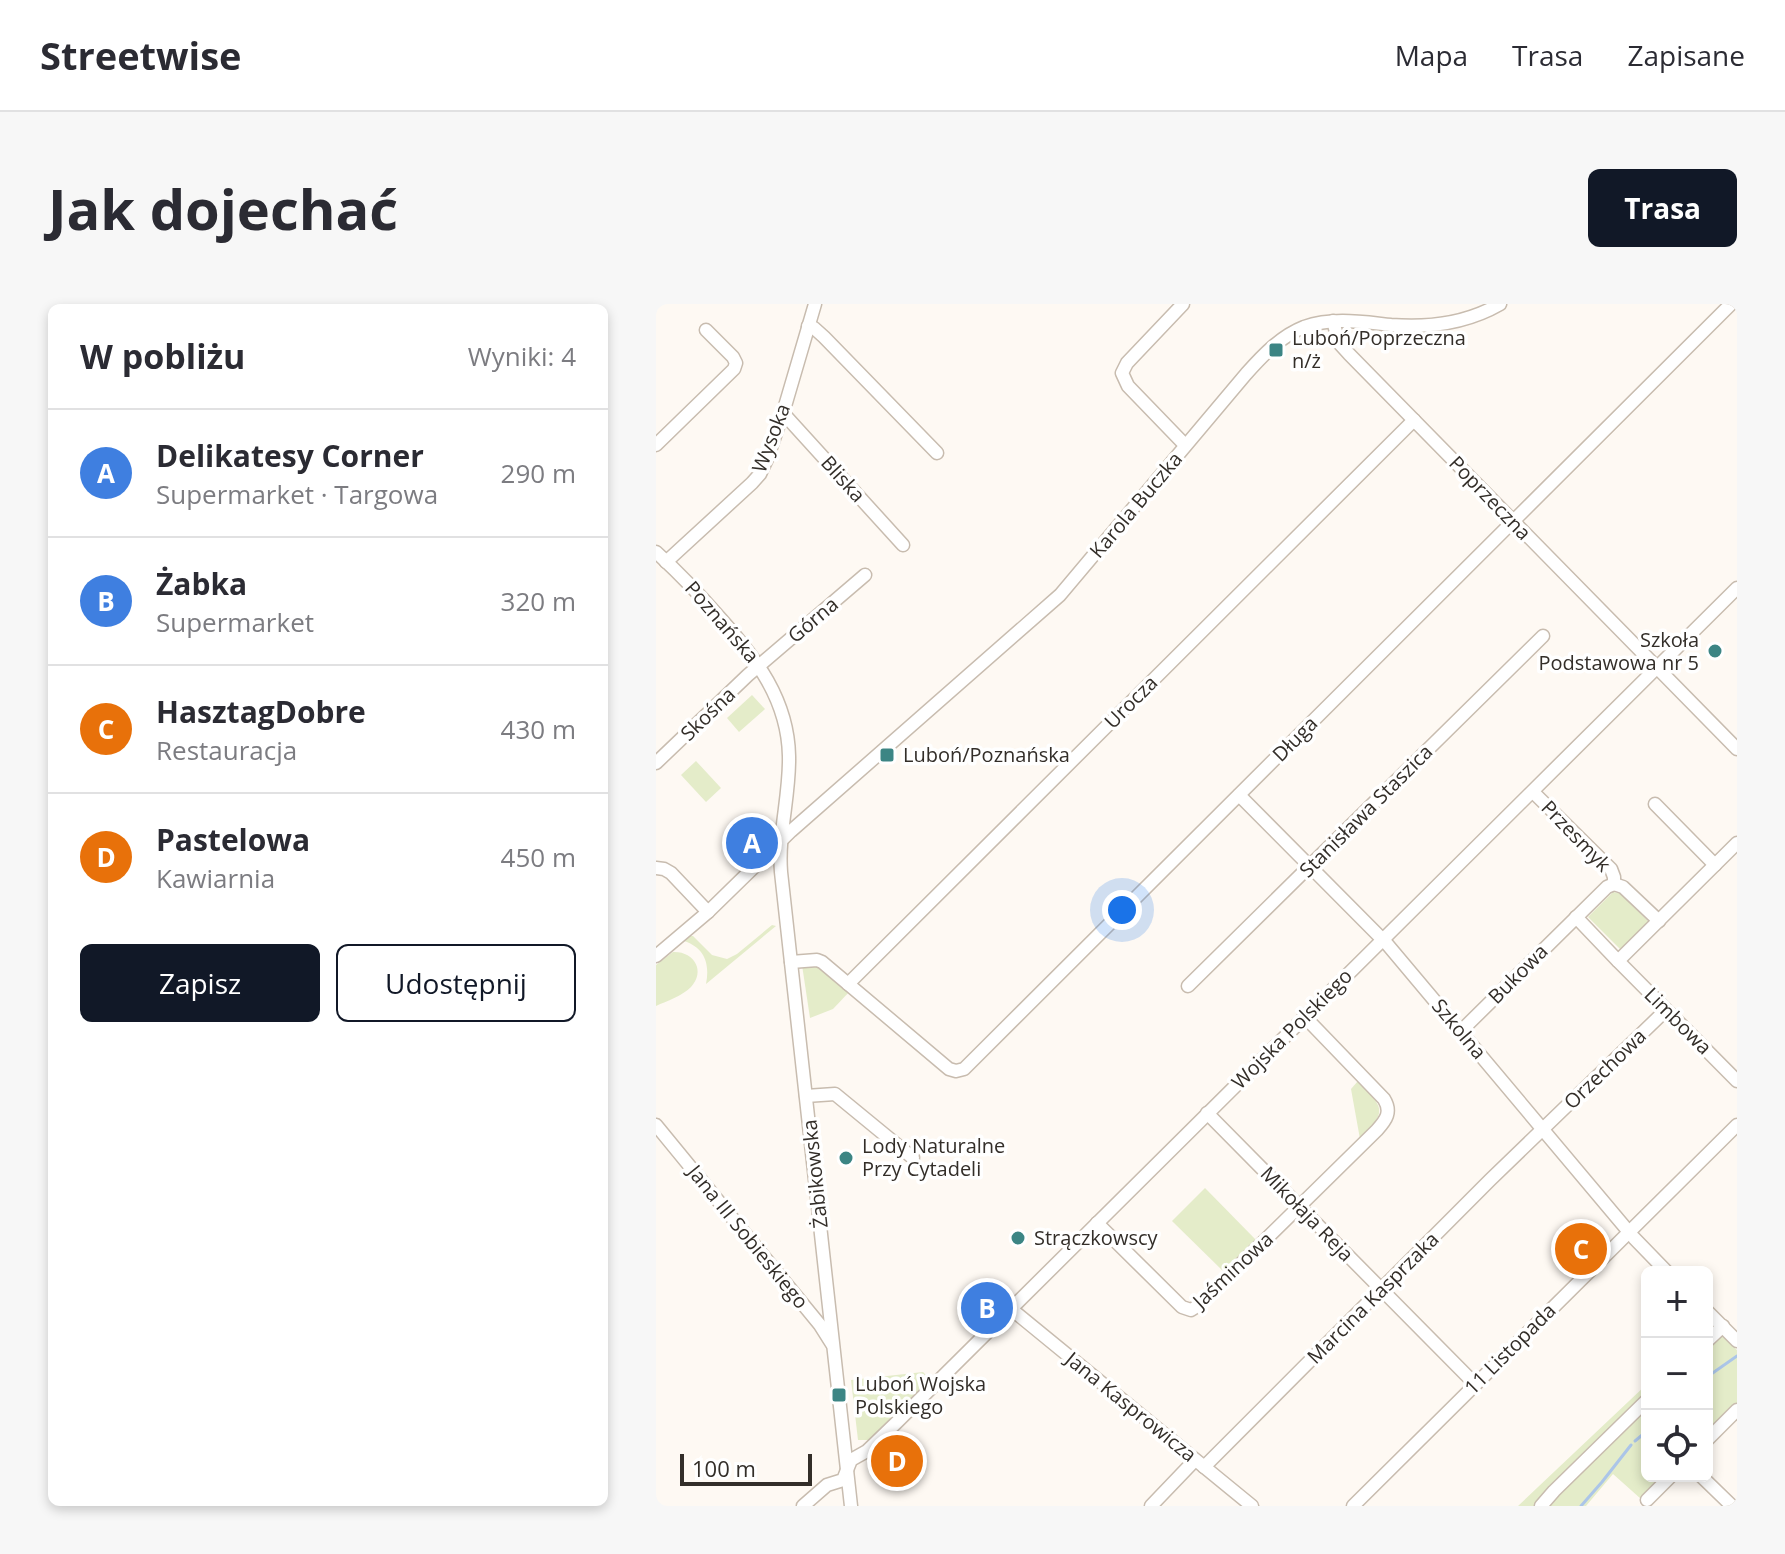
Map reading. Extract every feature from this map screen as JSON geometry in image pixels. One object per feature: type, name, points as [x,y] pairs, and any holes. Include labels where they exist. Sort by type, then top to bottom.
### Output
[{"type":"street","name":"Wysoka","points":[[660,558],[760,474],[783,413],[815,304]]},
{"type":"street","points":[[1183,304],[1127,363],[1122,373],[1128,386],[1185,445]]},
{"type":"street","name":"Karola Buczka","points":[[656,956],[708,912],[814,811],[1060,595],[1251,368],[1287,336],[1303,328],[1333,321],[1434,325],[1461,320],[1500,304]]},
{"type":"street","name":"Długa","points":[[848,984],[949,1069],[960,1071],[968,1066],[1731,304]]},
{"type":"street","name":"Poprzeczna","points":[[1333,321],[1339,343],[1737,749]]},
{"type":"street","points":[[808,326],[816,329],[937,453]]},
{"type":"street","points":[[656,445],[734,369],[736,363],[733,357],[706,330]]},
{"type":"street","name":"Bliska","points":[[783,413],[903,545]]},
{"type":"street","name":"Urocza","points":[[848,984],[1414,420]]},
{"type":"street","name":"Poznańska","points":[[660,558],[710,606],[747,648],[775,693],[786,729],[789,754],[780,842]]},
{"type":"street","name":"Górna","points":[[760,665],[865,575]]},
{"type":"street","name":"Wojska Polskiego","points":[[803,1506],[827,1485],[842,1481],[851,1460],[879,1440],[1010,1308],[1101,1226],[1207,1113],[1308,1021],[1383,939],[1737,588]]},
{"type":"street","name":"Stanisława Staszica","points":[[1188,986],[1543,636]]},
{"type":"street","name":"Skośna","points":[[656,763],[760,665]]},
{"type":"street","name":"Przesmyk","points":[[1533,792],[1611,869],[1614,884]]},
{"type":"street","name":"Szkolna","points":[[1239,795],[1383,939],[1628,1231],[1661,1266]]},
{"type":"street","points":[[786,801],[798,813],[814,811]]},
{"type":"street","points":[[1655,804],[1715,865]]},
{"type":"street","name":"Żabikowska","points":[[780,842],[851,1506]]},
{"type":"street","points":[[1576,917],[1618,961],[1737,843]]},
{"type":"street","points":[[656,868],[671,873],[708,912]]},
{"type":"street","points":[[1614,884],[1623,887],[1659,921]]},
{"type":"street","name":"Bukowa","points":[[1461,1031],[1607,887],[1614,884]]},
{"type":"street","points":[[791,962],[820,961],[848,984]]},
{"type":"street","name":"Limbowa","points":[[1618,961],[1737,1081]]},
{"type":"street","name":"Orzechowa","points":[[1543,1129],[1666,1010]]},
{"type":"street","points":[[1299,1206],[1384,1123],[1388,1114],[1384,1099],[1308,1021]]},
{"type":"street","points":[[806,1096],[835,1094],[913,1158]]},
{"type":"street","name":"Mikołaja Reja","points":[[1207,1113],[1475,1384]]},
{"type":"street","name":"Jana III Sobieskiego","points":[[656,1125],[809,1311],[827,1334],[834,1351]]},
{"type":"street","name":"11 Listopada","points":[[1353,1506],[1737,1125]]},
{"type":"street","name":"Marcina Kasprzaka","points":[[1151,1506],[1200,1464],[1381,1290],[1543,1129]]},
{"type":"street","name":"Jaśminowa","points":[[1101,1226],[1185,1310],[1191,1310],[1299,1206]]},
{"type":"street","points":[[809,1311],[827,1288]]},
{"type":"street","name":"Jana Kasprowicza","points":[[1010,1308],[1252,1506]]},
{"type":"street","points":[[1713,1317],[1737,1341]]},
{"type":"street","points":[[1710,1338],[1723,1326]]},
{"type":"street","points":[[1541,1506],[1641,1406]]},
{"type":"street","points":[[1713,1434],[1737,1410]]},
{"type":"street","points":[[1647,1500],[1665,1482]]},
{"type":"street","points":[[1707,1482],[1732,1506]]},
{"type":"green space","points":[[752,695],[765,709],[739,732],[727,718]]},
{"type":"green space","points":[[696,761],[721,788],[706,802],[681,775]]},
{"type":"green space","points":[[1613,892],[1620,893],[1648,921],[1621,950],[1588,917]]},
{"type":"green space","points":[[772,925],[776,926],[706,984],[707,970],[701,952],[684,941],[686,936],[693,936],[712,955],[727,959]]},
{"type":"green space","points":[[673,952],[692,958],[696,963],[697,975],[691,987],[656,1006],[656,965]]},
{"type":"green space","points":[[802,965],[817,965],[850,991],[833,1009],[810,1018]]},
{"type":"green space","points":[[1358,1081],[1379,1110],[1375,1122],[1360,1139],[1351,1089]]},
{"type":"green space","points":[[1205,1188],[1256,1240],[1224,1272],[1172,1221]]},
{"type":"green space","points":[[1722,1336],[1737,1350],[1737,1403],[1713,1427],[1713,1341]]},
{"type":"green space","points":[[923,1372],[930,1379],[869,1440],[858,1440],[851,1380]]},
{"type":"green space","points":[[1641,1390],[1641,1400],[1535,1506],[1518,1506]]},
{"type":"green space","points":[[1641,1411],[1641,1482],[1658,1482],[1641,1499],[1613,1474],[1586,1506],[1544,1506]]},
{"type":"waterway","points":[[1713,1373],[1737,1356]]},
{"type":"waterway","points":[[1635,1441],[1641,1436]]},
{"type":"waterway","points":[[1581,1506],[1631,1445]]},
{"type":"place","name":"Luboń/Poprzeczna n/ż","points":[[1276,350]]},
{"type":"place","name":"Szkoła Podstawowa nr 5","points":[[1715,651]]},
{"type":"place","name":"Luboń/Poznańska","points":[[887,755]]},
{"type":"place","name":"Delikatesy Corner","points":[[752,843]]},
{"type":"place","name":"Lody Naturalne Przy Cytadeli","points":[[846,1158]]},
{"type":"place","name":"Strączkowscy","points":[[1018,1238]]},
{"type":"place","name":"HasztagDobre","points":[[1581,1249]]},
{"type":"place","name":"Żabka","points":[[987,1308]]},
{"type":"place","name":"Luboń Wojska Polskiego","points":[[839,1395]]},
{"type":"place","name":"Pastelowa","points":[[897,1461]]}]
